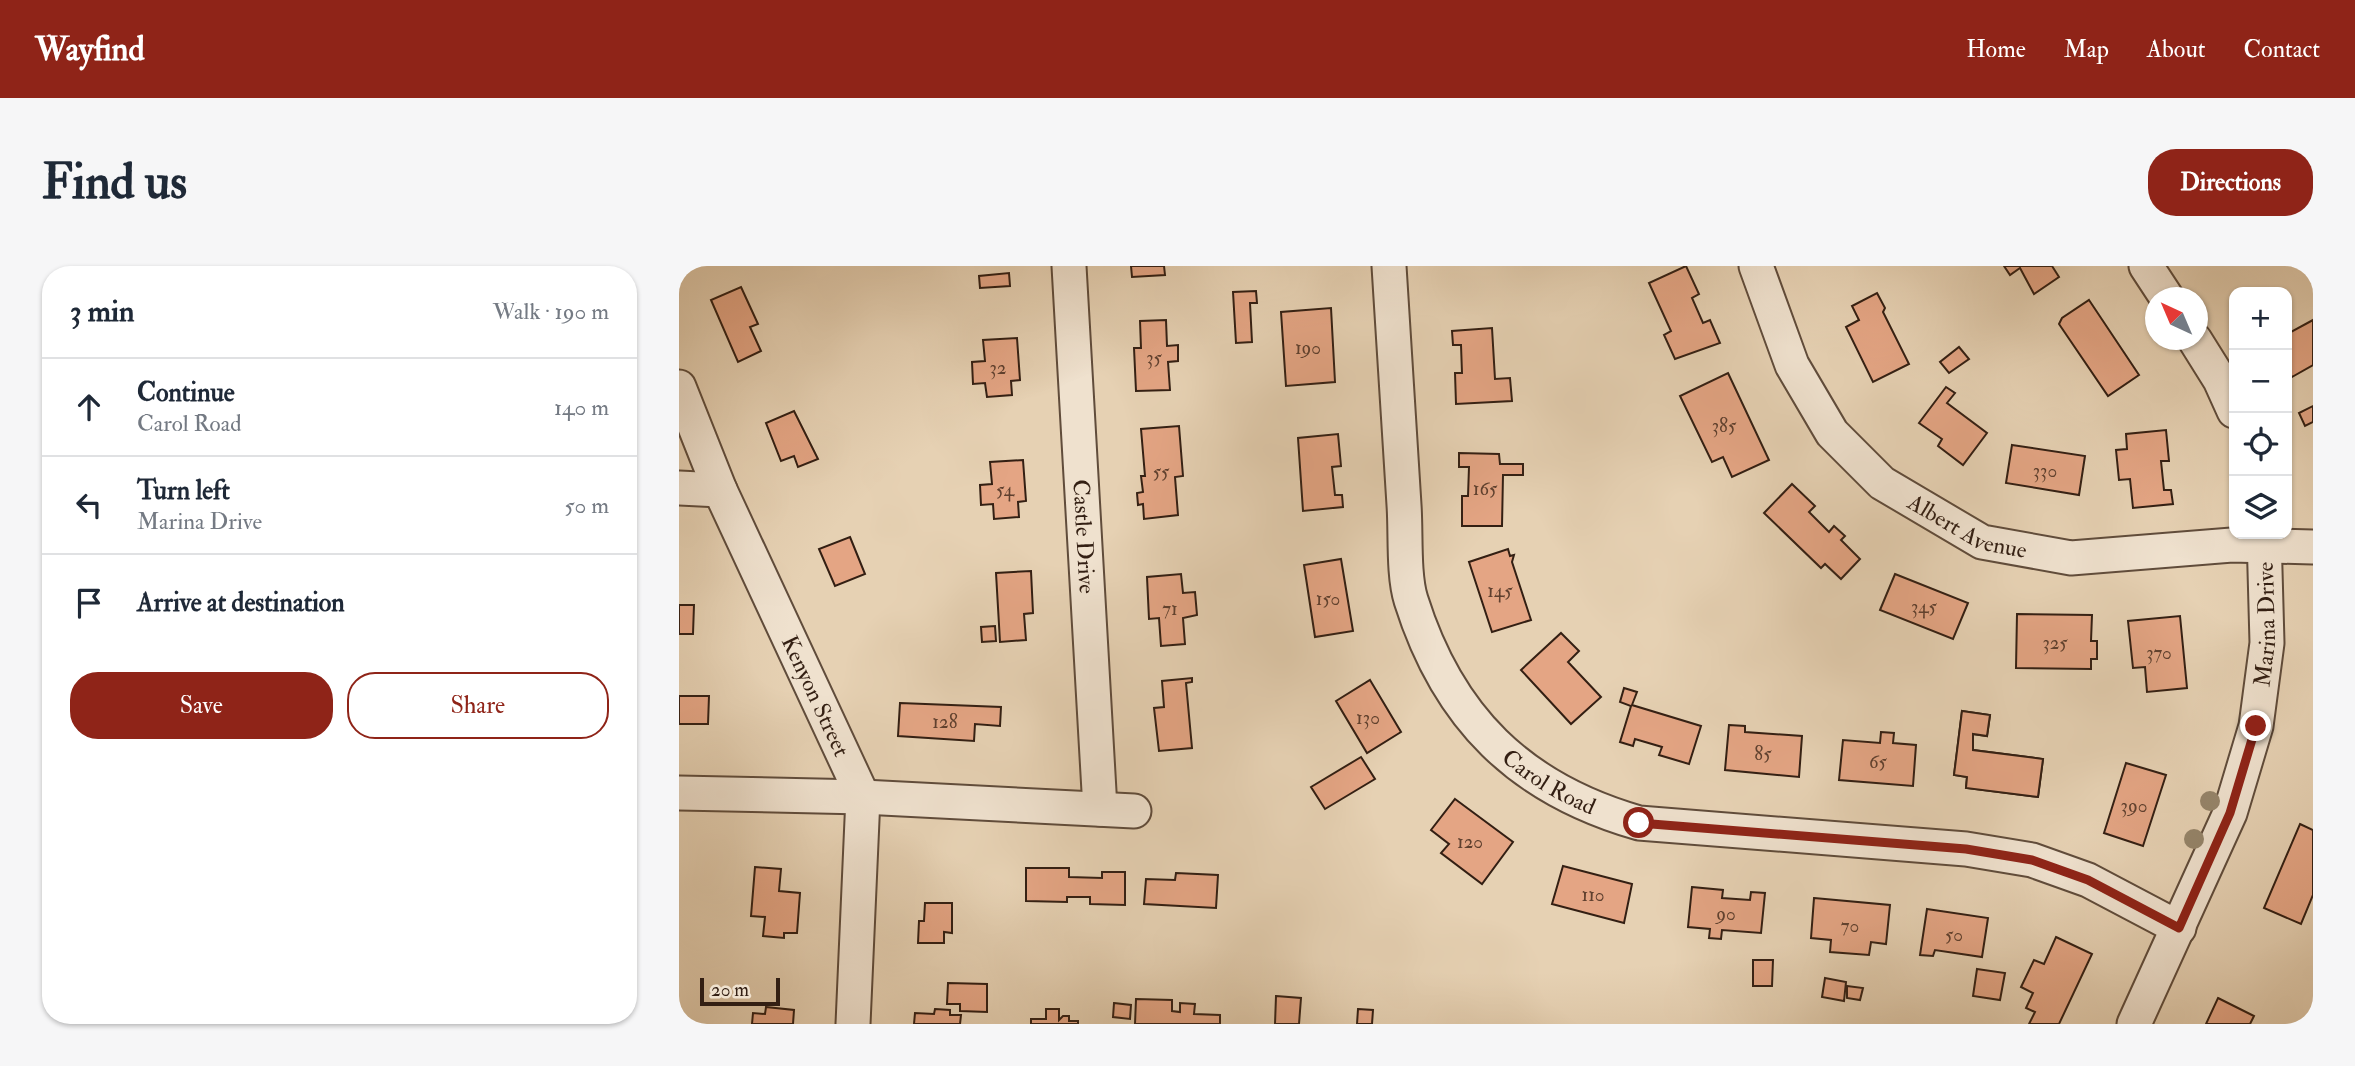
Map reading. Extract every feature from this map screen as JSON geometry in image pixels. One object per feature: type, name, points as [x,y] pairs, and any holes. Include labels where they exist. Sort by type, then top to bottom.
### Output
[{"type":"street","name":"Castle Drive","points":[[1069,266],[1100,809]]},
{"type":"street","name":"Carol Road","points":[[1389,266],[1410,598],[1439,668],[1469,715],[1494,746],[1546,785],[1609,815],[1639,823],[1966,849],[2032,860],[2088,880],[2179,928]]},
{"type":"street","name":"Albert Avenue","points":[[1756,266],[1792,365],[1832,433],[1882,483],[1982,542],[2071,558],[2265,539],[2313,547]]},
{"type":"street","points":[[2146,266],[2160,287]]},
{"type":"street","points":[[2201,350],[2229,400]]},
{"type":"street","name":"Kenyon Street","points":[[679,387],[720,490],[863,797],[853,1024]]},
{"type":"street","points":[[679,488],[720,490]]},
{"type":"street","name":"Marina Drive","points":[[2134,1024],[2230,813],[2256,726],[2267,643],[2265,539]]},
{"type":"street","points":[[679,793],[863,797],[1134,811]]},
{"type":"building","points":[[1131,266],[1164,266],[1165,275],[1132,277]]},
{"type":"building","points":[[1686,266],[1699,294],[1692,298],[1703,323],[1710,320],[1720,343],[1675,359],[1664,335],[1671,331],[1649,283]]},
{"type":"building","points":[[2004,266],[2052,266],[2059,277],[2034,294],[2020,268],[2010,275]]},
{"type":"building","points":[[1009,273],[1010,286],[980,288],[979,276]]},
{"type":"building","points":[[741,287],[758,324],[750,327],[761,351],[738,362],[711,300]]},
{"type":"building","points":[[1256,291],[1257,303],[1250,303],[1252,342],[1236,343],[1233,292]]},
{"type":"building","points":[[1877,293],[1885,308],[1883,312],[1909,364],[1873,382],[1846,327],[1859,320],[1852,306]]},
{"type":"building","points":[[2089,300],[2139,375],[2108,396],[2059,324],[2062,318]]},
{"type":"building","points":[[1331,308],[1335,382],[1286,386],[1281,312]]},
{"type":"building","points":[[1166,320],[1167,346],[1178,345],[1178,361],[1168,362],[1170,390],[1136,391],[1134,348],[1141,348],[1140,321]]},
{"type":"building","points":[[2313,320],[2313,365],[2292,377],[2292,350],[2292,331]]},
{"type":"building","points":[[1492,328],[1495,379],[1510,378],[1512,401],[1456,404],[1455,373],[1462,373],[1461,345],[1453,345],[1452,331]]},
{"type":"building","points":[[1017,338],[1020,380],[1011,381],[1012,395],[987,397],[985,383],[973,384],[972,362],[985,361],[983,340]]},
{"type":"building","points":[[1959,347],[1969,359],[1949,373],[1940,362]]},
{"type":"building","points":[[1728,373],[1769,460],[1732,477],[1723,457],[1712,462],[1680,396]]},
{"type":"building","points":[[1946,387],[1955,393],[1947,403],[1987,433],[1963,465],[1938,446],[1942,439],[1919,423]]},
{"type":"building","points":[[2313,406],[2313,422],[2305,426],[2299,413]]},
{"type":"building","points":[[794,411],[818,459],[798,467],[794,456],[781,461],[766,423]]},
{"type":"building","points":[[1179,426],[1183,476],[1175,477],[1178,515],[1144,519],[1143,504],[1138,505],[1137,493],[1143,492],[1141,476],[1145,476],[1141,429]]},
{"type":"building","points":[[2166,430],[2169,461],[2161,461],[2164,490],[2171,490],[2173,504],[2133,508],[2130,479],[2119,480],[2116,450],[2127,449],[2126,434]]},
{"type":"building","points":[[1338,434],[1341,466],[1332,467],[1335,495],[1342,495],[1343,507],[1303,511],[1298,438]]},
{"type":"building","points":[[2012,445],[2085,456],[2079,495],[2006,483]]},
{"type":"building","points":[[1459,453],[1499,454],[1500,464],[1523,464],[1523,475],[1503,475],[1502,526],[1462,526],[1462,496],[1468,496],[1469,467],[1459,467]]},
{"type":"building","points":[[1023,460],[1026,501],[1018,502],[1019,517],[994,519],[993,504],[981,505],[980,485],[992,484],[990,462]]},
{"type":"building","points":[[1792,484],[1815,506],[1809,512],[1829,532],[1834,526],[1845,536],[1841,540],[1860,559],[1841,579],[1825,564],[1821,568],[1764,513]]},
{"type":"building","points":[[850,537],[865,574],[835,586],[819,549]]},
{"type":"building","points":[[1508,549],[1510,556],[1514,555],[1512,562],[1531,620],[1492,632],[1469,562]]},
{"type":"building","points":[[1341,559],[1353,631],[1315,637],[1304,565]]},
{"type":"building","points":[[1031,571],[1033,613],[1024,614],[1026,640],[1000,642],[996,573]]},
{"type":"building","points":[[1181,574],[1183,593],[1195,592],[1197,615],[1183,618],[1185,644],[1161,646],[1159,618],[1149,619],[1147,577]]},
{"type":"building","points":[[1895,574],[1968,603],[1953,639],[1880,610]]},
{"type":"building","points":[[679,605],[694,605],[693,634],[679,634]]},
{"type":"building","points":[[2017,614],[2092,615],[2091,641],[2097,641],[2097,659],[2091,659],[2091,669],[2016,668]]},
{"type":"building","points":[[2180,616],[2187,688],[2147,692],[2145,667],[2133,668],[2128,621]]},
{"type":"building","points":[[995,626],[996,641],[982,642],[981,627]]},
{"type":"building","points":[[1561,633],[1579,651],[1568,662],[1601,697],[1571,724],[1521,670]]},
{"type":"building","points":[[1192,678],[1192,682],[1186,683],[1192,748],[1159,751],[1154,708],[1164,707],[1162,681]]},
{"type":"building","points":[[1370,680],[1401,732],[1367,753],[1336,701]]},
{"type":"building","points":[[1624,688],[1637,692],[1632,705],[1701,726],[1689,764],[1659,755],[1662,747],[1635,739],[1633,746],[1620,742],[1631,706],[1620,702]]},
{"type":"building","points":[[679,696],[709,696],[708,724],[679,724]]},
{"type":"building","points":[[900,703],[1001,707],[1000,726],[975,724],[974,741],[898,736]]},
{"type":"building","points":[[1962,711],[1990,715],[1987,736],[1973,734],[1973,750],[2043,759],[2038,797],[1966,788],[1967,777],[1954,775]]},
{"type":"building","points":[[1962,711],[1990,715],[1987,736],[1973,734],[1973,750],[2043,759],[2038,797],[1966,788],[1967,777],[1954,775]]},
{"type":"building","points":[[1729,725],[1745,726],[1745,732],[1802,736],[1799,777],[1725,770]]},
{"type":"building","points":[[1881,732],[1894,733],[1893,743],[1916,745],[1913,786],[1839,780],[1843,740],[1880,743]]},
{"type":"building","points":[[1361,757],[1375,779],[1325,809],[1311,787]]},
{"type":"building","points":[[2126,763],[2166,775],[2143,846],[2104,833]]},
{"type":"building","points":[[1455,799],[1513,842],[1482,884],[1441,853],[1449,844],[1431,830]]},
{"type":"building","points":[[2300,824],[2313,830],[2313,895],[2301,924],[2264,908]]},
{"type":"building","points":[[1563,866],[1632,884],[1624,923],[1552,904]]},
{"type":"building","points":[[755,867],[781,869],[779,891],[800,893],[797,933],[784,933],[784,938],[763,936],[765,917],[751,916]]},
{"type":"building","points":[[1026,868],[1069,868],[1069,877],[1102,878],[1102,872],[1125,872],[1125,905],[1090,904],[1090,897],[1067,897],[1067,902],[1026,901]]},
{"type":"building","points":[[1176,873],[1218,875],[1216,908],[1144,904],[1146,879],[1175,880]]},
{"type":"building","points":[[1692,887],[1723,890],[1722,898],[1750,900],[1751,892],[1765,893],[1761,933],[1722,930],[1721,939],[1709,938],[1710,929],[1688,927]]},
{"type":"building","points":[[1814,898],[1890,905],[1886,944],[1871,942],[1869,955],[1830,952],[1831,940],[1811,938]]},
{"type":"building","points":[[925,903],[952,903],[952,933],[944,932],[944,943],[918,943],[919,921],[924,921]]},
{"type":"building","points":[[1927,909],[1988,918],[1982,957],[1935,950],[1933,956],[1920,955]]},
{"type":"building","points":[[2056,937],[2092,954],[2059,1024],[2029,1024],[2035,1012],[2026,1008],[2033,993],[2021,987],[2034,960],[2044,964]]},
{"type":"building","points":[[1753,960],[1773,960],[1772,986],[1753,986]]},
{"type":"building","points":[[1977,969],[2005,973],[2000,1000],[1973,996]]},
{"type":"building","points":[[1825,978],[1846,982],[1844,1001],[1822,997]]},
{"type":"building","points":[[948,983],[987,984],[987,1012],[960,1011],[960,1004],[947,1004]]},
{"type":"building","points":[[1847,986],[1863,988],[1860,1000],[1847,998]]},
{"type":"building","points":[[1276,996],[1301,998],[1299,1024],[1275,1024]]},
{"type":"building","points":[[2218,998],[2254,1016],[2250,1024],[2206,1024]]},
{"type":"building","points":[[1136,999],[1172,1000],[1172,1011],[1180,1012],[1180,1003],[1195,1004],[1194,1014],[1220,1015],[1220,1024],[1135,1024]]},
{"type":"building","points":[[1114,1003],[1131,1005],[1130,1019],[1113,1017]]},
{"type":"building","points":[[766,1007],[794,1010],[793,1024],[752,1024],[753,1013],[765,1014]]},
{"type":"building","points":[[935,1009],[950,1010],[950,1015],[961,1015],[960,1024],[914,1024],[915,1013],[934,1014]]},
{"type":"building","points":[[1046,1009],[1059,1009],[1059,1020],[1063,1016],[1069,1016],[1069,1021],[1078,1021],[1078,1024],[1031,1024],[1031,1019],[1046,1019]]},
{"type":"building","points":[[1358,1009],[1373,1010],[1372,1024],[1357,1024]]},
{"type":"route","points":[[1639,823],[1966,849],[2032,860],[2088,880],[2179,928],[2230,813],[2256,726]]}]
